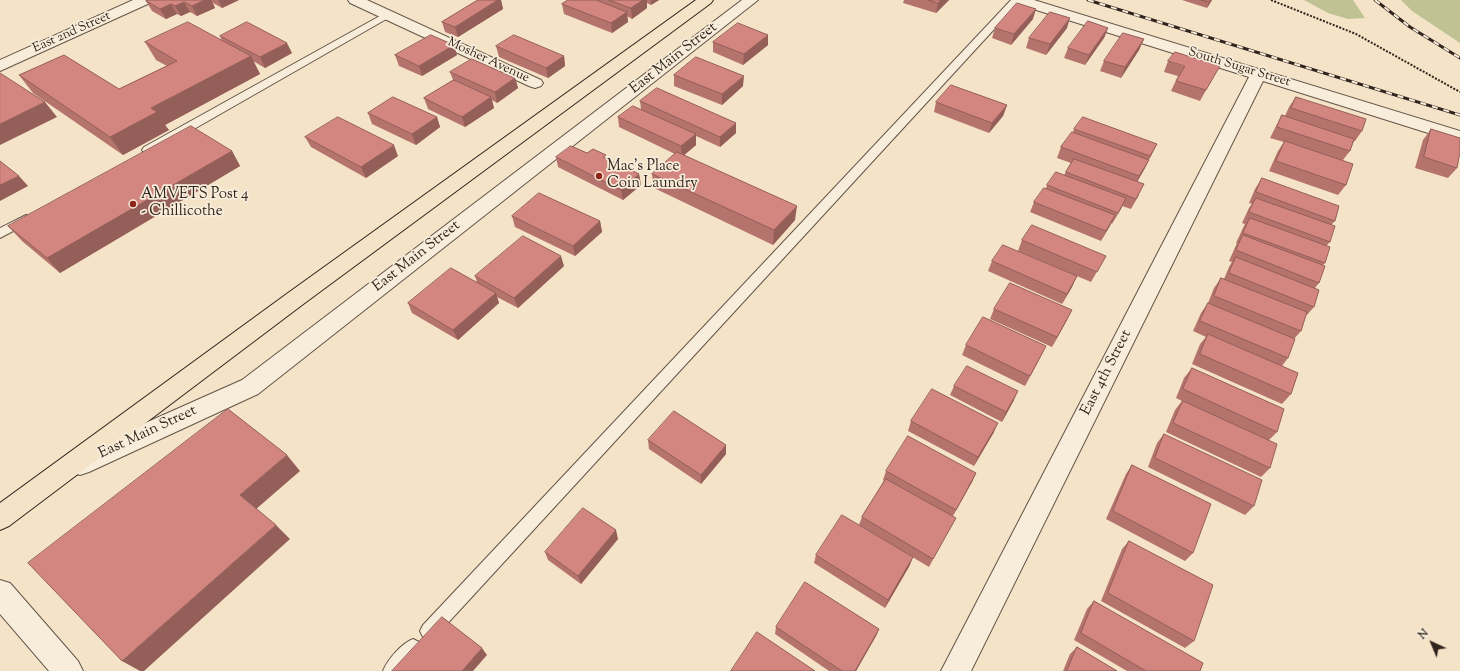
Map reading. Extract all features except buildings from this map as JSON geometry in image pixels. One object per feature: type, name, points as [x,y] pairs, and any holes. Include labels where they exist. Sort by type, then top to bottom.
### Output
[{"type":"main road","name":"East Main Street","points":[[1,514],[59,474],[295,299],[706,0]]},
{"type":"street","name":"East 2nd Street","points":[[0,66],[145,0]]},
{"type":"street","name":"Mosher Avenue","points":[[355,0],[535,83]]},
{"type":"street","name":"East Main Street","points":[[59,474],[250,387],[751,0]]},
{"type":"street","name":"South Sugar Street","points":[[1018,0],[1460,137]]},
{"type":"street","name":"East 4th Street","points":[[956,671],[1258,74]]},
{"type":"street","points":[[0,592],[68,671]]},
{"type":"lane","points":[[392,671],[1018,0]]},
{"type":"lane","points":[[136,157],[387,15]]},
{"type":"lane","points":[[0,234],[34,215]]},
{"type":"path","points":[[1272,0],[1356,34],[1460,92]]},
{"type":"green space","points":[[1304,0],[1353,0],[1365,18],[1348,19],[1328,13]]},
{"type":"green space","points":[[1401,0],[1460,0],[1460,43],[1412,11]]},
{"type":"railway","points":[[1088,0],[1460,115]]},
{"type":"railway","points":[[1375,0],[1410,27],[1460,58]]},
{"type":"place","name":"Mac's Place Coin Laundry","points":[[599,176]]},
{"type":"place","name":"AMVETS Post 4 - Chillicothe","points":[[133,204]]}]
